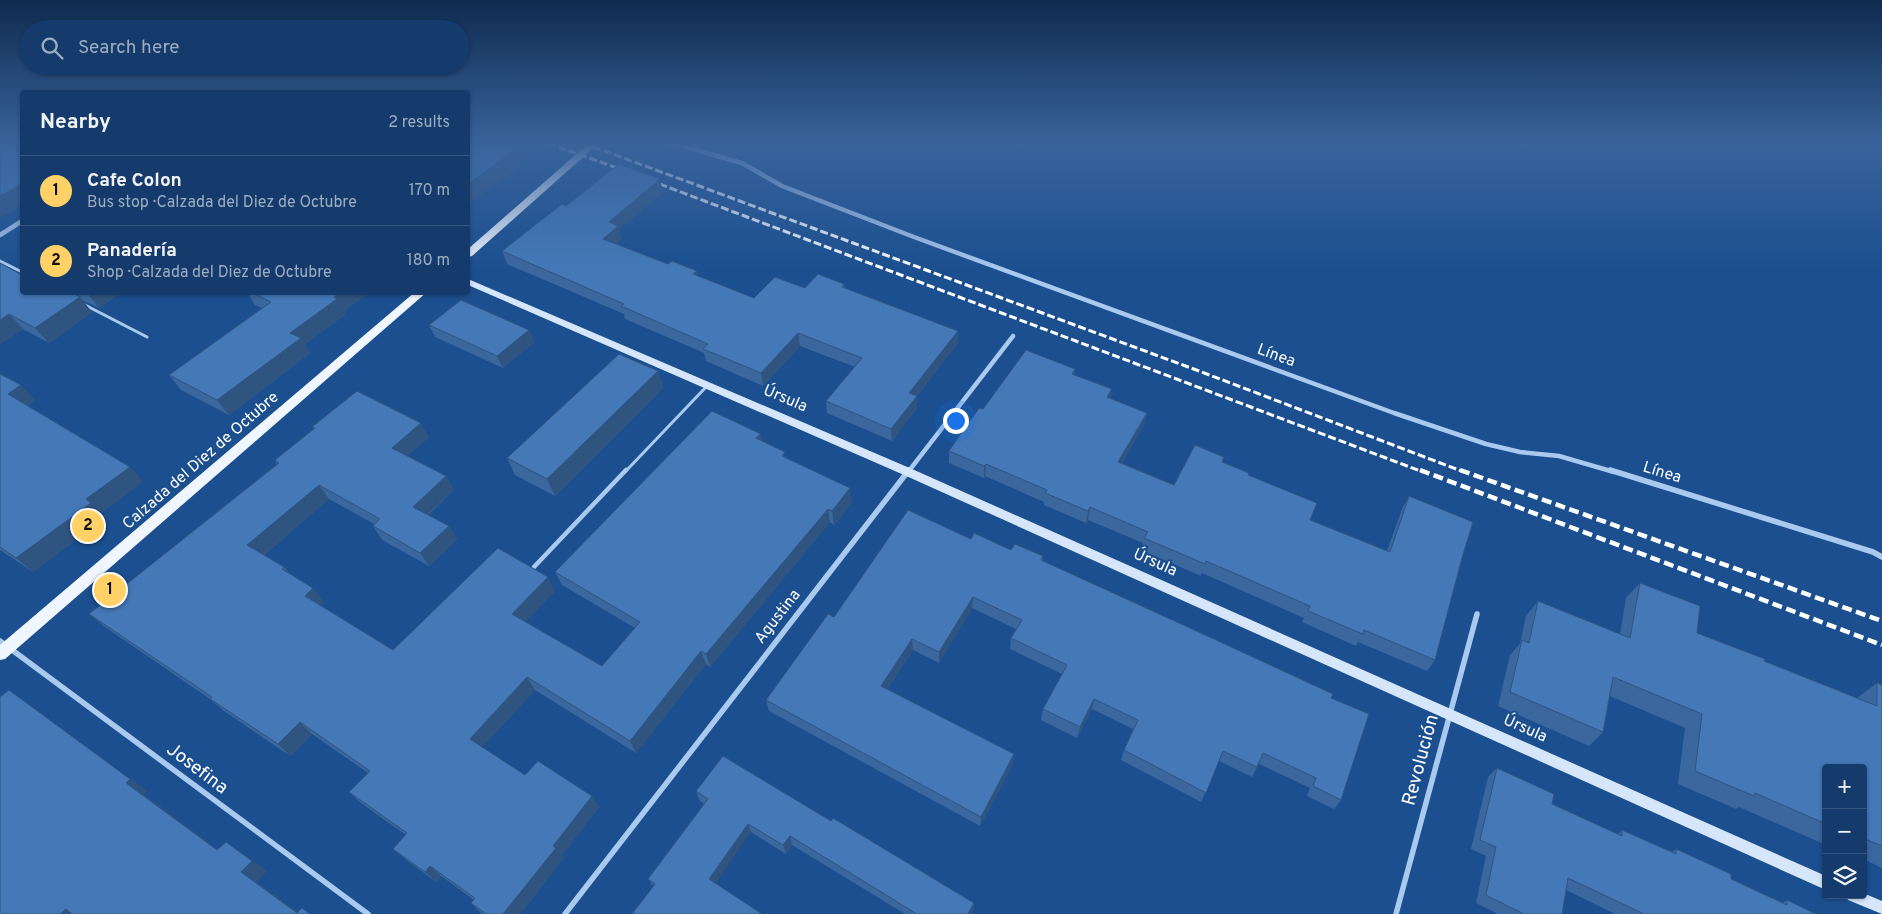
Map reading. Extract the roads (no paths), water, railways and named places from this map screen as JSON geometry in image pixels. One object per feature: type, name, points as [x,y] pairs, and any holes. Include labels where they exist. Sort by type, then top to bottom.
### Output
[{"type":"main road","points":[[470,252],[546,186]]},
{"type":"main road","name":"Calzada del Diez de Octubre","points":[[3,647],[418,295]]},
{"type":"street","name":"Línea","points":[[781,186],[914,237],[1404,416],[1486,444],[1520,452],[1559,456],[1630,476],[1873,552],[1882,557]]},
{"type":"street","points":[[0,234],[20,222]]},
{"type":"street","name":"Úrsula","points":[[470,283],[908,472],[1822,881]]},
{"type":"street","name":"Agustina","points":[[565,914],[1013,336]]},
{"type":"street","points":[[1873,552],[1882,553]]},
{"type":"street","name":"Revolución","points":[[1396,914],[1448,714],[1477,614]]},
{"type":"street","name":"Josefina","points":[[3,647],[368,914]]},
{"type":"street","points":[[1862,899],[1882,908]]},
{"type":"lane","points":[[0,261],[20,271]]},
{"type":"lane","points":[[78,302],[147,337]]},
{"type":"lane","points":[[534,567],[708,386]]},
{"type":"railway","points":[[664,186],[1423,472]]},
{"type":"railway","points":[[698,186],[1199,371],[1464,472]]},
{"type":"railway","points":[[1420,470],[1882,645]]},
{"type":"railway","points":[[1460,470],[1882,621]]},
{"type":"place","name":"Panadería","points":[[88,526]]},
{"type":"place","name":"Cafe Colon","points":[[110,590]]}]
